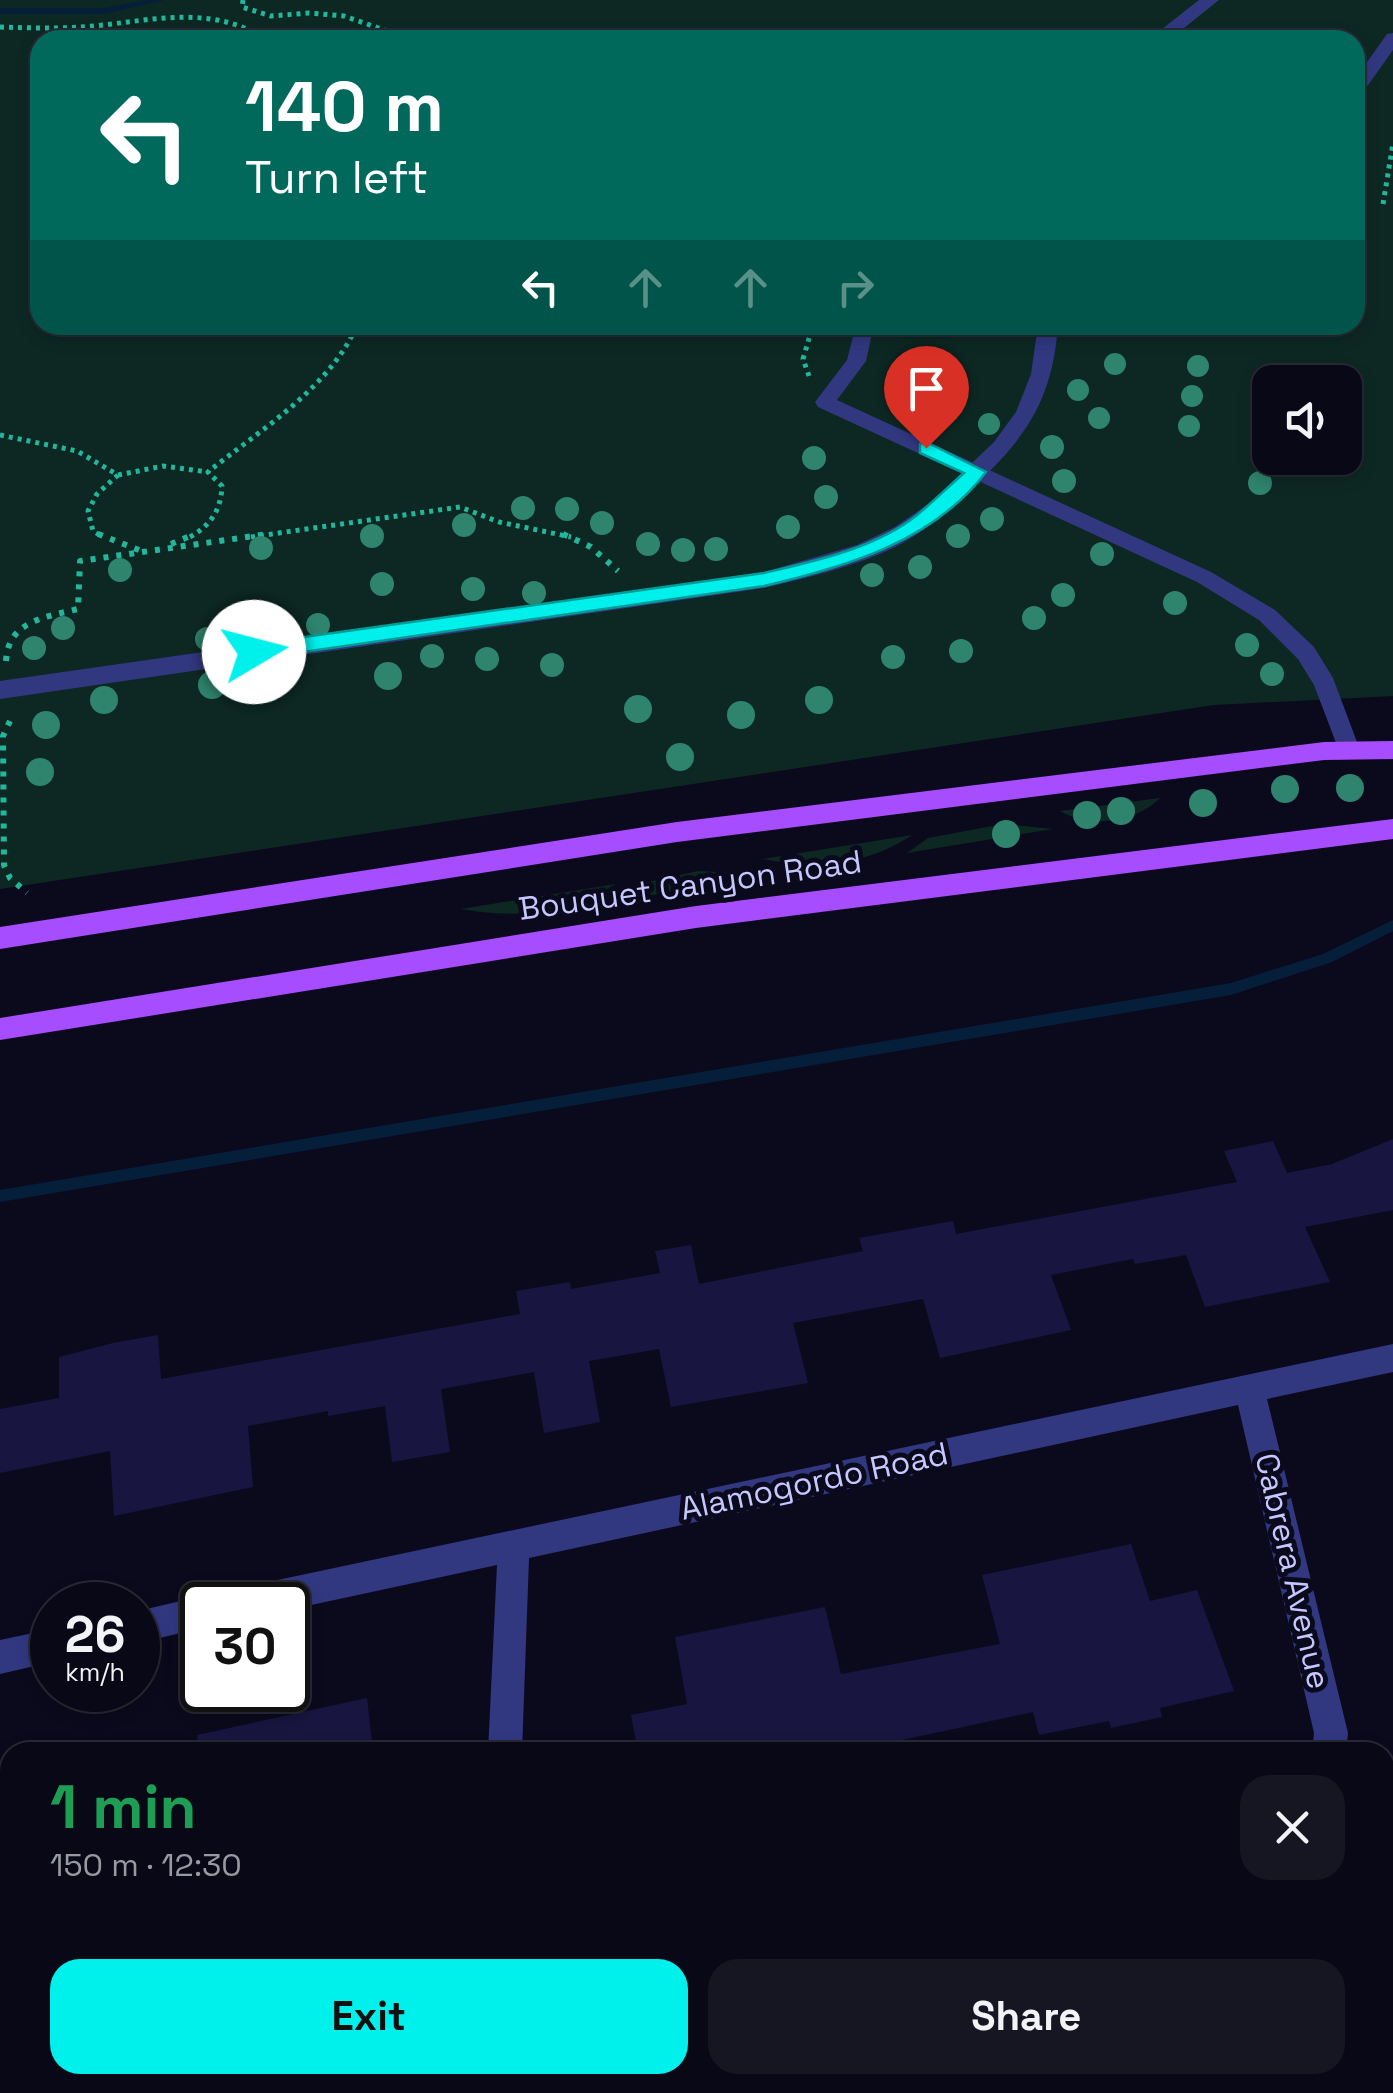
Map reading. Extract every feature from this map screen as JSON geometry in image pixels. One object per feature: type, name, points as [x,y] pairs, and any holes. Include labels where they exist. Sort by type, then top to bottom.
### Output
[{"type":"main road","name":"Bouquet Canyon Road","points":[[0,938],[677,832],[1349,750],[1393,750]]},
{"type":"main road","name":"Bouquet Canyon Road","points":[[0,1029],[696,917],[1393,829]]},
{"type":"street","points":[[1170,30],[1210,0]]},
{"type":"street","points":[[5,689],[764,580],[814,568],[882,543],[921,522],[977,472],[1019,429],[1038,394],[1047,335]]},
{"type":"street","name":"Alamogordo Road","points":[[310,1588],[1393,1358]]},
{"type":"street","name":"Cabrera Avenue","points":[[1250,1390],[1330,1742]]},
{"type":"street","points":[[505,1742],[514,1543]]},
{"type":"street","points":[[0,1657],[30,1651]]},
{"type":"lane","points":[[1365,77],[1393,38]]},
{"type":"lane","points":[[863,335],[856,362],[825,402],[1204,578],[1267,615],[1306,653],[1325,684],[1349,750]]},
{"type":"path","points":[[231,15],[243,4],[271,18]]},
{"type":"path","points":[[260,27],[271,18],[302,12],[338,15],[389,30]]},
{"type":"path","points":[[0,27],[90,26],[231,15],[262,30]]},
{"type":"path","points":[[1383,204],[1393,143]]},
{"type":"path","points":[[208,472],[332,367],[355,335]]},
{"type":"path","points":[[810,335],[803,359],[810,378]]},
{"type":"path","points":[[0,435],[77,451],[118,474]]},
{"type":"path","points":[[176,464],[208,472],[222,486],[222,504],[209,526],[184,540],[148,552],[113,543],[93,531],[88,512],[97,494],[118,474],[146,465],[176,464]]},
{"type":"path","points":[[27,893],[10,878],[4,865],[3,736],[14,717],[5,689],[5,650],[11,634],[23,624],[78,609],[80,561],[460,508],[502,523],[560,530],[606,557],[628,576]]},
{"type":"green space","points":[[0,0],[1393,0],[1393,696],[1214,705],[0,889]]},
{"type":"green space","points":[[1160,798],[1138,813],[1112,820],[1085,820],[1060,811]]},
{"type":"green space","points":[[1003,824],[1053,829],[907,853],[928,838]]},
{"type":"green space","points":[[912,835],[859,859],[802,864],[763,859]]},
{"type":"green space","points":[[698,871],[755,874],[762,878],[608,902],[639,884]]},
{"type":"green space","points":[[616,884],[579,902],[542,912],[502,914],[461,909]]},
{"type":"building","points":[[1393,1139],[1393,1210],[1305,1227],[1330,1282],[1205,1307],[1186,1255],[1135,1264],[1133,1259],[1051,1275],[1071,1330],[940,1358],[923,1299],[793,1323],[808,1383],[671,1407],[659,1349],[589,1361],[600,1422],[544,1433],[534,1372],[441,1389],[450,1452],[392,1462],[385,1406],[328,1416],[328,1411],[248,1426],[253,1487],[114,1516],[110,1451],[0,1473],[0,1409],[59,1398],[59,1357],[113,1343],[158,1335],[161,1379],[520,1314],[516,1291],[570,1282],[571,1289],[660,1273],[655,1251],[691,1245],[699,1284],[863,1251],[859,1238],[953,1221],[956,1234],[1237,1182],[1224,1151],[1273,1141],[1287,1173],[1332,1164]]},
{"type":"building","points":[[1131,1544],[1150,1601],[1197,1590],[1234,1691],[1160,1708],[1162,1717],[1111,1728],[1109,1721],[1039,1735],[1033,1712],[892,1742],[636,1742],[631,1715],[687,1704],[675,1637],[825,1607],[841,1674],[1000,1644],[982,1575]]},
{"type":"building","points":[[367,1698],[372,1742],[198,1742],[197,1735]]},
{"type":"waterway","points":[[0,11],[104,11],[161,0]]},
{"type":"waterway","points":[[0,1196],[1231,989],[1327,958],[1393,925]]},
{"type":"route","points":[[254,652],[764,580],[814,568],[882,543],[921,522],[977,472],[926,448]]}]
